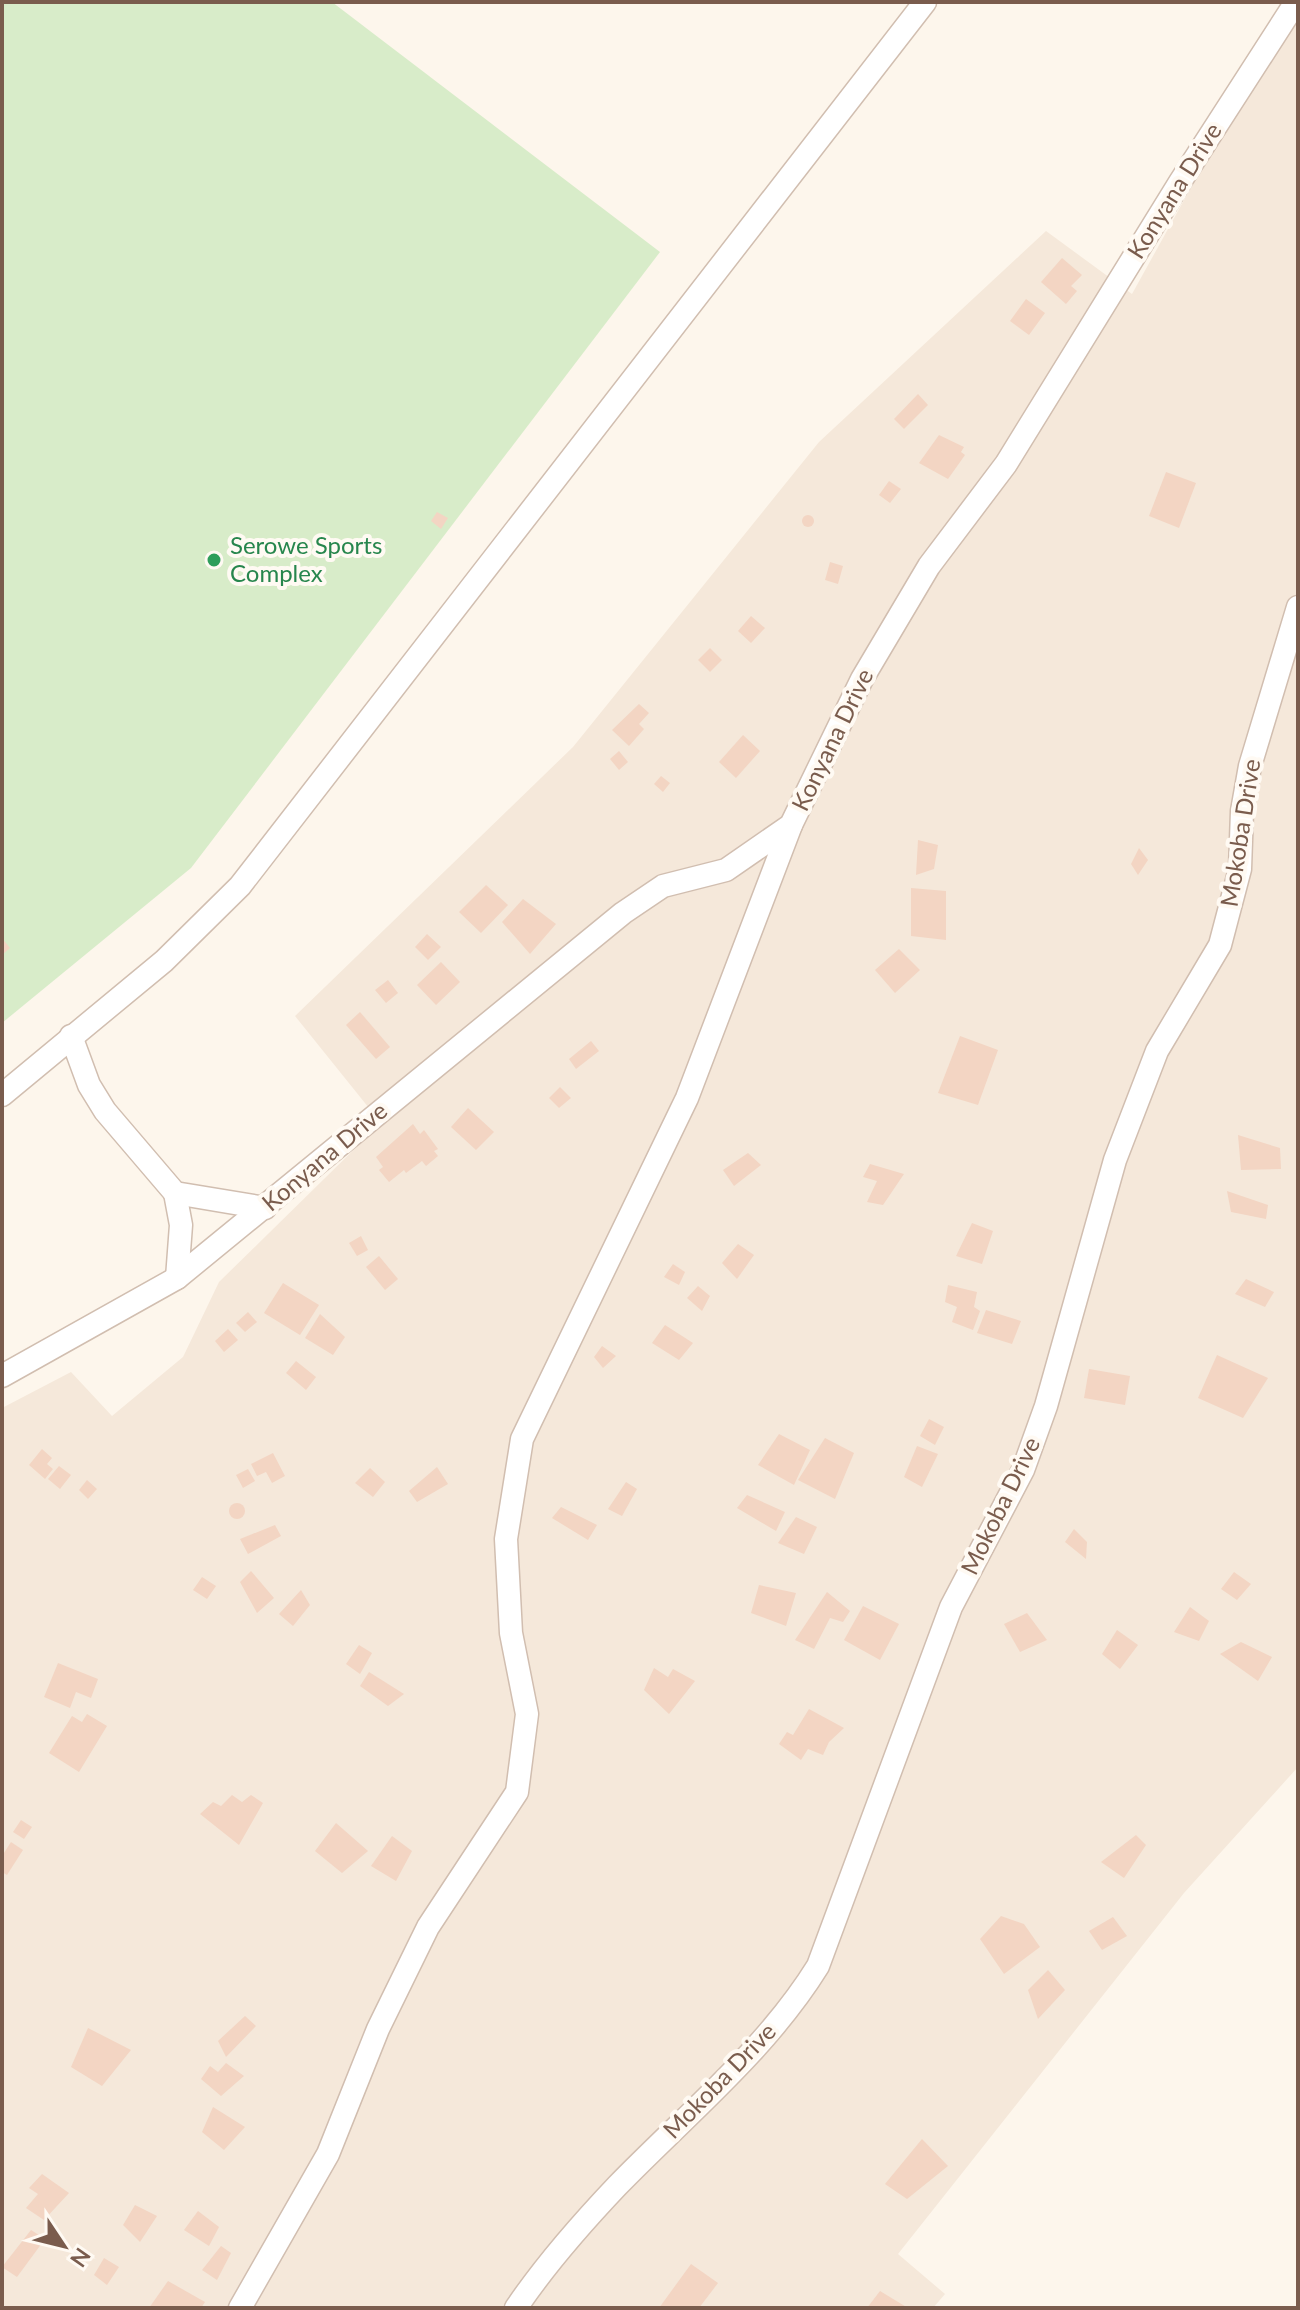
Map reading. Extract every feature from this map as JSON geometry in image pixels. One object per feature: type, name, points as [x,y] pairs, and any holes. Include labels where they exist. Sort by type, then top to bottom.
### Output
[{"type":"street","points":[[2,1095],[164,961],[258,864],[925,2]]},
{"type":"street","name":"Konyana Drive","points":[[2,1376],[177,1278],[623,913],[663,886],[726,870],[791,825],[862,679],[929,566],[1006,464],[1180,182],[1296,2]]},
{"type":"street","name":"Mokoba Drive","points":[[516,2308],[616,2188],[714,2090],[797,2000],[818,1966],[951,1607],[1028,1458],[1050,1394],[1115,1160],[1157,1051],[1220,945],[1240,869],[1242,811],[1250,766],[1298,607]]},
{"type":"street","points":[[240,2308],[328,2154],[378,2029],[428,1927],[517,1792],[527,1714],[511,1633],[506,1539],[522,1439],[687,1098],[791,825]]},
{"type":"street","points":[[71,1036],[89,1085],[105,1111],[175,1193],[181,1225],[177,1278]]},
{"type":"street","points":[[175,1193],[265,1208]]},
{"type":"shaded area","points":[[1298,20],[1298,1767],[1184,1893],[898,2254],[945,2294],[933,2308],[2,2308],[2,1408],[71,1372],[112,1416],[183,1357],[219,1282],[381,1123],[295,1016],[573,747],[819,442],[1046,231],[1132,294],[1214,146]]},
{"type":"green space","name":"Serowe Sports Complex","points":[[2,2],[332,2],[660,252],[191,868],[2,1023]]},
{"type":"building","points":[[1062,258],[1082,275],[1071,286],[1077,291],[1066,304],[1041,282]]},
{"type":"building","points":[[1026,299],[1045,313],[1029,335],[1010,321]]},
{"type":"building","points":[[918,394],[928,405],[904,429],[894,419]]},
{"type":"building","points":[[939,435],[964,447],[961,452],[965,455],[948,479],[919,463]]},
{"type":"building","points":[[1166,472],[1196,483],[1179,528],[1149,516]]},
{"type":"building","points":[[889,481],[901,489],[890,503],[879,495]]},
{"type":"building","points":[[437,512],[448,518],[441,529],[431,521]]},
{"type":"building","points":[[803,516],[813,516],[813,526],[803,526]]},
{"type":"building","points":[[830,562],[843,566],[838,584],[825,580]]},
{"type":"building","points":[[751,616],[765,628],[751,643],[738,631]]},
{"type":"building","points":[[710,648],[722,660],[710,672],[698,660]]},
{"type":"building","points":[[639,704],[649,713],[639,724],[644,729],[629,746],[612,730]]},
{"type":"building","points":[[743,735],[760,751],[736,778],[719,762]]},
{"type":"building","points":[[619,751],[628,762],[619,770],[610,759]]},
{"type":"building","points":[[661,776],[670,783],[663,792],[654,784]]},
{"type":"building","points":[[918,840],[938,845],[934,869],[916,875]]},
{"type":"building","points":[[1139,848],[1148,860],[1138,875],[1131,864]]},
{"type":"building","points":[[486,885],[508,905],[481,933],[459,912]]},
{"type":"building","points":[[911,888],[946,891],[946,940],[911,936]]},
{"type":"building","points":[[523,899],[556,924],[530,954],[502,922]]},
{"type":"building","points":[[427,934],[441,947],[428,960],[415,947]]},
{"type":"building","points":[[2,938],[10,948],[2,955]]},
{"type":"building","points":[[899,949],[920,970],[895,993],[875,970]]},
{"type":"building","points":[[441,962],[460,982],[436,1005],[417,985]]},
{"type":"building","points":[[388,980],[398,993],[386,1003],[375,990]]},
{"type":"building","points":[[360,1012],[390,1047],[376,1059],[346,1025]]},
{"type":"building","points":[[960,1036],[998,1050],[978,1105],[938,1093]]},
{"type":"building","points":[[591,1041],[599,1051],[576,1069],[569,1059]]},
{"type":"building","points":[[560,1087],[571,1098],[559,1108],[549,1098]]},
{"type":"building","points":[[468,1108],[494,1132],[476,1150],[451,1127]]},
{"type":"building","points":[[413,1124],[420,1134],[424,1130],[438,1149],[434,1151],[438,1156],[426,1166],[422,1161],[406,1173],[404,1170],[389,1182],[379,1170],[383,1167],[376,1157]]},
{"type":"building","points":[[1238,1135],[1280,1148],[1281,1169],[1241,1170]]},
{"type":"building","points":[[748,1153],[761,1165],[734,1186],[723,1170]]},
{"type":"building","points":[[870,1164],[904,1174],[883,1205],[867,1202],[877,1181],[863,1177]]},
{"type":"building","points":[[1227,1191],[1268,1205],[1266,1219],[1231,1212]]},
{"type":"building","points":[[972,1223],[993,1231],[982,1264],[956,1256]]},
{"type":"building","points":[[361,1236],[368,1250],[357,1256],[349,1243]]},
{"type":"building","points":[[738,1244],[754,1255],[737,1279],[722,1263]]},
{"type":"building","points":[[379,1256],[398,1279],[385,1290],[366,1267]]},
{"type":"building","points":[[673,1264],[685,1272],[679,1285],[664,1277]]},
{"type":"building","points":[[1246,1279],[1274,1292],[1265,1307],[1235,1294]]},
{"type":"building","points":[[283,1283],[319,1305],[300,1335],[264,1313]]},
{"type":"building","points":[[948,1285],[977,1292],[974,1307],[980,1311],[973,1330],[952,1322],[957,1307],[945,1302]]},
{"type":"building","points":[[698,1286],[710,1296],[702,1311],[687,1298]]},
{"type":"building","points":[[986,1310],[1021,1321],[1012,1344],[977,1333]]},
{"type":"building","points":[[248,1312],[257,1322],[245,1332],[236,1323]]},
{"type":"building","points":[[320,1314],[345,1337],[333,1355],[305,1338]]},
{"type":"building","points":[[665,1325],[693,1343],[679,1360],[652,1343]]},
{"type":"building","points":[[228,1329],[238,1340],[224,1352],[215,1341]]},
{"type":"building","points":[[602,1346],[616,1356],[603,1368],[594,1357]]},
{"type":"building","points":[[1217,1355],[1268,1378],[1243,1418],[1198,1398]]},
{"type":"building","points":[[296,1361],[316,1377],[306,1390],[286,1373]]},
{"type":"building","points":[[1089,1369],[1130,1376],[1125,1405],[1084,1398]]},
{"type":"building","points":[[929,1419],[944,1427],[935,1445],[920,1436]]},
{"type":"building","points":[[779,1434],[810,1450],[794,1485],[758,1465]]},
{"type":"building","points":[[825,1438],[854,1453],[835,1499],[798,1480]]},
{"type":"building","points":[[917,1446],[938,1454],[922,1487],[904,1477]]},
{"type":"building","points":[[42,1449],[52,1458],[47,1464],[53,1469],[45,1479],[29,1465]]},
{"type":"building","points":[[273,1453],[285,1476],[272,1483],[266,1472],[257,1476],[251,1464]]},
{"type":"building","points":[[59,1466],[71,1475],[60,1489],[48,1479]]},
{"type":"building","points":[[437,1467],[448,1484],[417,1502],[409,1491]]},
{"type":"building","points":[[370,1468],[385,1482],[373,1497],[355,1483]]},
{"type":"building","points":[[248,1469],[255,1481],[243,1488],[236,1475]]},
{"type":"building","points":[[87,1480],[97,1489],[88,1499],[79,1490]]},
{"type":"building","points":[[626,1482],[637,1489],[622,1516],[608,1509]]},
{"type":"building","points":[[747,1495],[785,1512],[776,1531],[737,1508]]},
{"type":"building","points":[[237,1503],[243,1505],[243,1517],[237,1519],[231,1517],[229,1511],[231,1505]]},
{"type":"building","points":[[561,1507],[597,1525],[588,1540],[552,1518]]},
{"type":"building","points":[[796,1517],[817,1527],[804,1554],[778,1543]]},
{"type":"building","points":[[275,1525],[281,1536],[248,1554],[240,1539]]},
{"type":"building","points":[[1074,1529],[1087,1542],[1086,1559],[1065,1542]]},
{"type":"building","points":[[251,1571],[274,1598],[257,1613],[240,1582]]},
{"type":"building","points":[[1234,1572],[1251,1584],[1237,1600],[1221,1589]]},
{"type":"building","points":[[202,1577],[216,1586],[207,1599],[193,1590]]},
{"type":"building","points":[[759,1585],[796,1593],[786,1626],[751,1613]]},
{"type":"building","points":[[301,1590],[310,1605],[293,1626],[279,1614]]},
{"type":"building","points":[[827,1592],[850,1611],[843,1622],[830,1618],[814,1649],[795,1640]]},
{"type":"building","points":[[863,1606],[899,1624],[880,1660],[844,1640]]},
{"type":"building","points":[[1190,1607],[1209,1621],[1199,1641],[1174,1632]]},
{"type":"building","points":[[1027,1613],[1047,1640],[1020,1652],[1004,1624]]},
{"type":"building","points":[[1117,1630],[1138,1645],[1120,1669],[1102,1654]]},
{"type":"building","points":[[1241,1642],[1272,1657],[1258,1681],[1220,1654]]},
{"type":"building","points":[[359,1645],[372,1653],[360,1674],[346,1664]]},
{"type":"building","points":[[58,1663],[98,1679],[91,1698],[76,1692],[70,1708],[44,1697]]},
{"type":"building","points":[[654,1668],[668,1677],[673,1669],[695,1681],[669,1714],[644,1690]]},
{"type":"building","points":[[369,1672],[404,1694],[388,1706],[360,1686]]},
{"type":"building","points":[[809,1709],[844,1728],[829,1742],[823,1755],[808,1749],[801,1760],[779,1744],[787,1732],[793,1735]]},
{"type":"building","points":[[87,1714],[107,1726],[79,1772],[49,1753],[72,1716],[82,1722]]},
{"type":"building","points":[[232,1795],[242,1802],[251,1795],[263,1803],[239,1845],[200,1814],[213,1802],[221,1806]]},
{"type":"building","points":[[21,1820],[32,1827],[24,1839],[13,1832]]},
{"type":"building","points":[[336,1823],[368,1851],[342,1873],[315,1851]]},
{"type":"building","points":[[1136,1835],[1146,1845],[1124,1878],[1101,1862]]},
{"type":"building","points":[[392,1836],[412,1851],[396,1881],[371,1866]]},
{"type":"building","points":[[11,1842],[23,1850],[7,1875],[2,1872],[2,1856]]},
{"type":"building","points":[[1001,1916],[1024,1924],[1040,1947],[1004,1974],[980,1939]]},
{"type":"building","points":[[1113,1917],[1127,1936],[1102,1950],[1089,1931]]},
{"type":"building","points":[[1048,1970],[1065,1990],[1038,2019],[1028,1990]]},
{"type":"building","points":[[245,2016],[256,2026],[226,2057],[218,2041]]},
{"type":"building","points":[[88,2028],[131,2050],[102,2086],[71,2067]]},
{"type":"building","points":[[226,2063],[244,2076],[221,2096],[201,2079],[210,2066],[218,2072]]},
{"type":"building","points":[[213,2107],[245,2127],[224,2150],[202,2132]]},
{"type":"building","points":[[922,2139],[948,2166],[907,2199],[885,2184]]},
{"type":"building","points":[[42,2174],[69,2193],[44,2220],[26,2208],[38,2194],[29,2188]]},
{"type":"building","points":[[135,2205],[157,2216],[140,2242],[123,2225]]},
{"type":"building","points":[[198,2211],[219,2227],[209,2246],[184,2230]]},
{"type":"building","points":[[31,2230],[45,2239],[17,2277],[2,2267]]},
{"type":"building","points":[[221,2246],[231,2253],[217,2280],[202,2270]]},
{"type":"building","points":[[104,2258],[119,2267],[107,2285],[94,2275]]},
{"type":"building","points":[[691,2264],[718,2283],[699,2308],[659,2308]]},
{"type":"building","points":[[168,2281],[205,2302],[201,2308],[149,2308]]},
{"type":"building","points":[[880,2291],[908,2308],[867,2308]]},
{"type":"place","name":"Serowe Sports Complex","points":[[214,560]]}]
